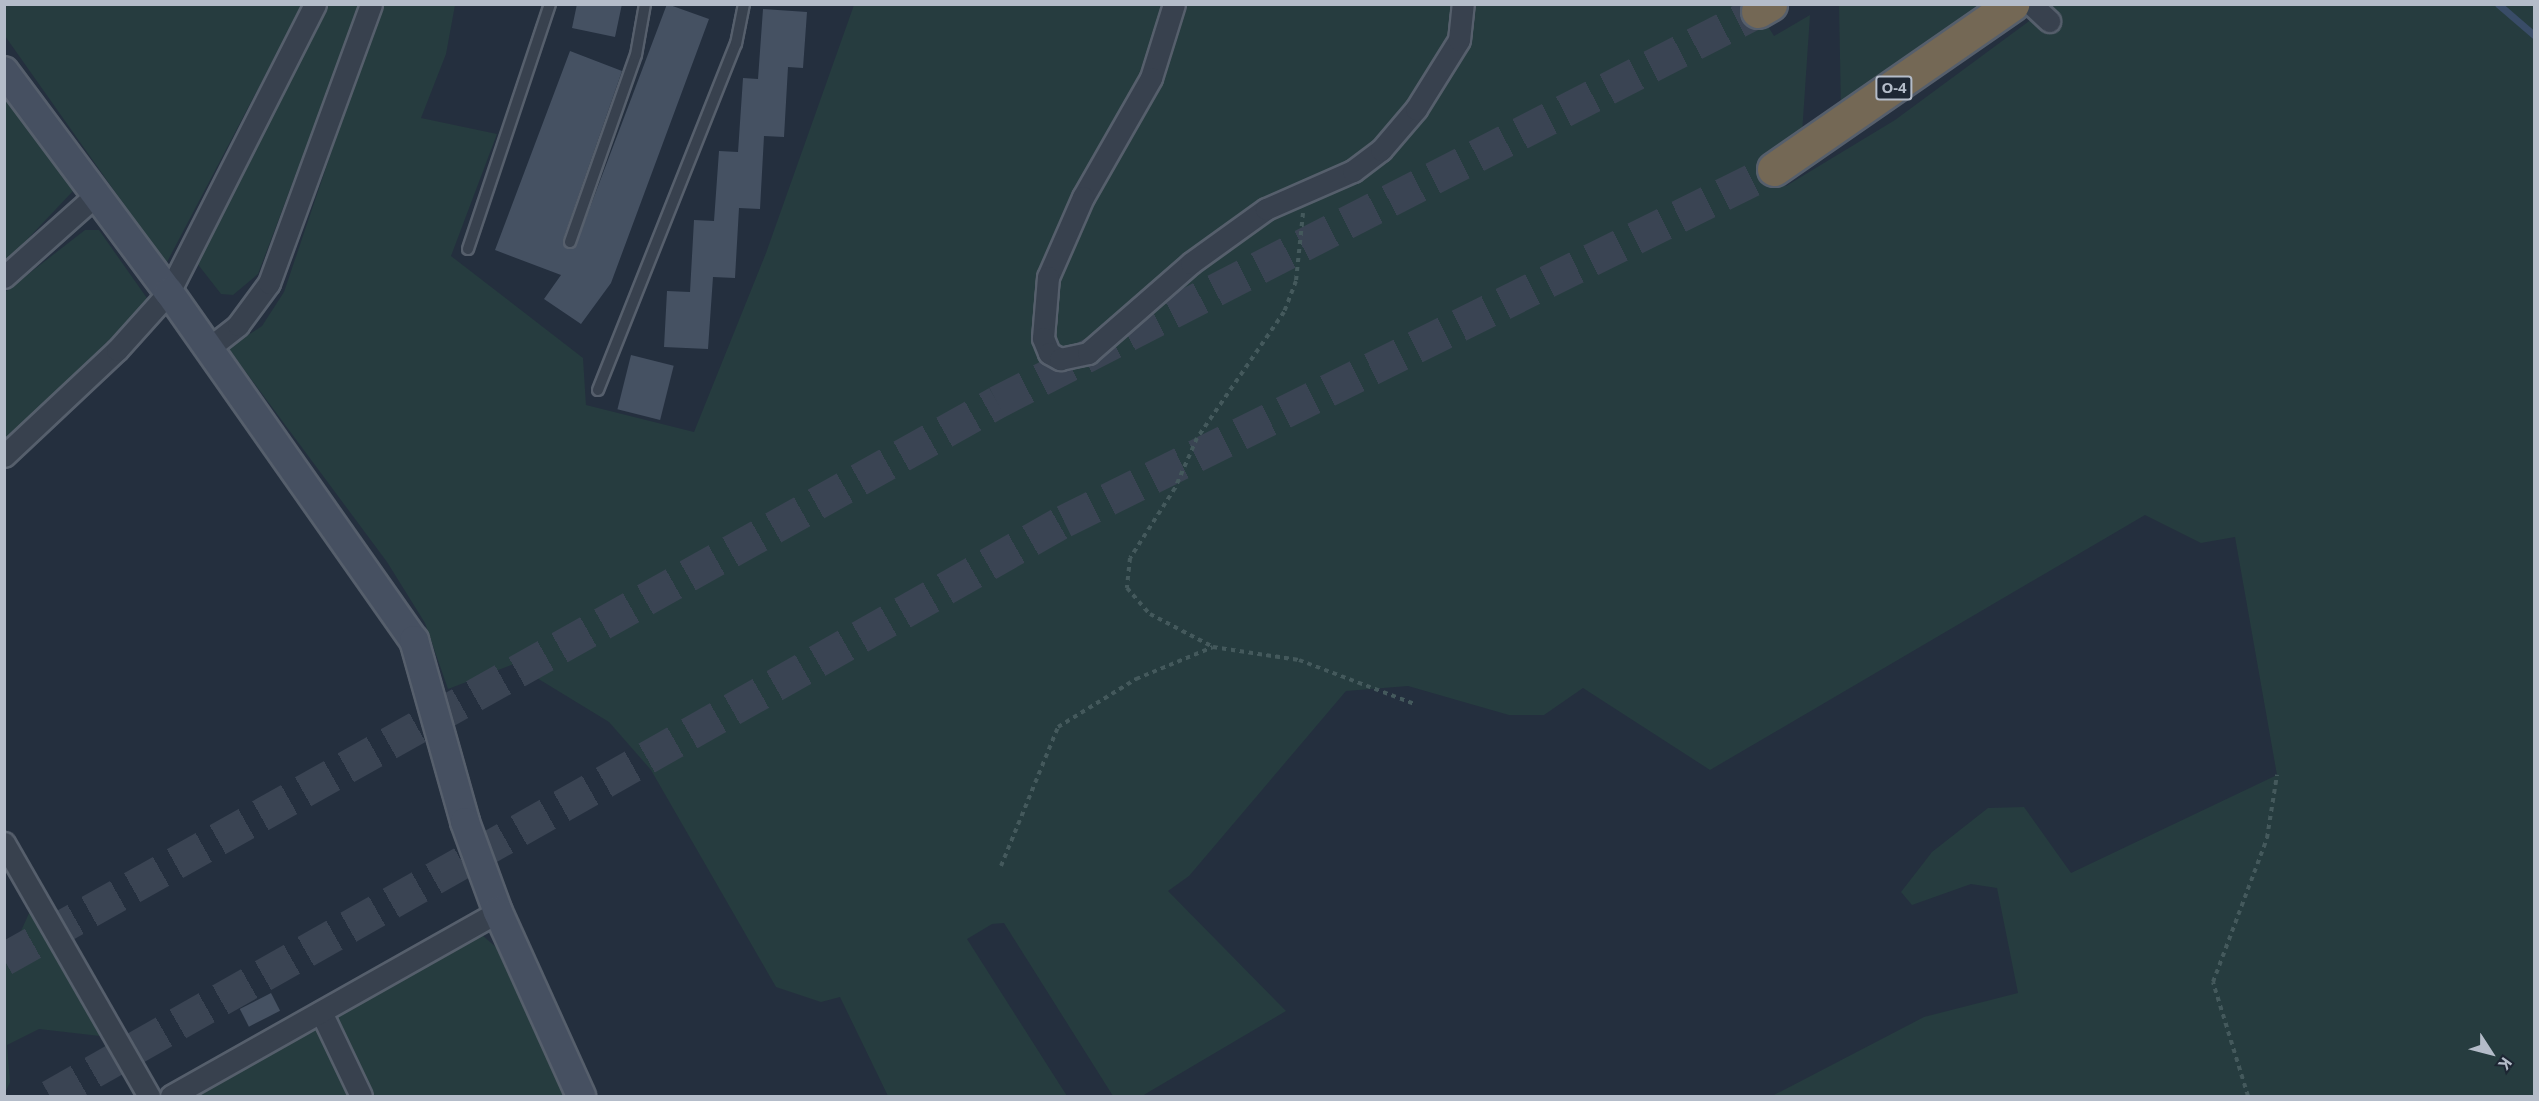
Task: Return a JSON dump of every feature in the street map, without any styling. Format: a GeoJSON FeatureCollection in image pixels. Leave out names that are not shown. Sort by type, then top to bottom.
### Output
{"type":"FeatureCollection","features":[{"type":"Feature","properties":{"kind":"highway","name":"O-4"},"geometry":{"type":"LineString","coordinates":[[1774,169],[2012,4]]}},
{"type":"Feature","properties":{"kind":"street"},"geometry":{"type":"LineString","coordinates":[[4,456],[117,350],[169,292],[315,4]]}},
{"type":"Feature","properties":{"kind":"street"},"geometry":{"type":"LineString","coordinates":[[209,348],[238,325],[269,283],[371,4]]}},
{"type":"Feature","properties":{"kind":"street"},"geometry":{"type":"LineString","coordinates":[[1174,4],[1151,78],[1083,198],[1048,277],[1042,321],[1049,352],[1075,360],[1088,353],[1191,263],[1301,191],[1353,171],[1399,132],[1459,40],[1463,4]]}},
{"type":"Feature","properties":{"kind":"street"},"geometry":{"type":"LineString","coordinates":[[2031,4],[2049,21]]}},
{"type":"Feature","properties":{"kind":"street"},"geometry":{"type":"LineString","coordinates":[[4,71],[169,292],[414,640],[465,822],[498,912],[581,1096]]}},
{"type":"Feature","properties":{"kind":"street"},"geometry":{"type":"LineString","coordinates":[[4,277],[96,195]]}},
{"type":"Feature","properties":{"kind":"street"},"geometry":{"type":"LineString","coordinates":[[4,843],[149,1096]]}},
{"type":"Feature","properties":{"kind":"street"},"geometry":{"type":"LineString","coordinates":[[171,1096],[498,912]]}},
{"type":"Feature","properties":{"kind":"street"},"geometry":{"type":"LineString","coordinates":[[321,1012],[361,1096]]}},
{"type":"Feature","properties":{"kind":"lane"},"geometry":{"type":"LineString","coordinates":[[468,249],[550,4]]}},
{"type":"Feature","properties":{"kind":"lane"},"geometry":{"type":"LineString","coordinates":[[570,242],[636,55],[645,4]]}},
{"type":"Feature","properties":{"kind":"lane"},"geometry":{"type":"LineString","coordinates":[[598,390],[736,44],[744,4]]}},
{"type":"Feature","properties":{"kind":"path"},"geometry":{"type":"LineString","coordinates":[[1301,191],[1305,225],[1284,312],[1216,405],[1125,575],[1135,602],[1213,647],[1299,660],[1415,704]]}},
{"type":"Feature","properties":{"kind":"path"},"geometry":{"type":"LineString","coordinates":[[1001,866],[1058,727],[1136,679],[1213,647]]}},
{"type":"Feature","properties":{"kind":"path"},"geometry":{"type":"LineString","coordinates":[[2248,1096],[2213,982],[2267,838],[2277,775]]}},
{"type":"Feature","properties":{"kind":"green space"},"geometry":{"type":"Polygon","coordinates":[[[5,4],[302,5],[166,264],[5,36],[5,4]]]}},
{"type":"Feature","properties":{"kind":"green space"},"geometry":{"type":"Polygon","coordinates":[[[1754,4],[1774,36],[1810,15],[1802,134],[1774,169],[1786,186],[1895,120],[2051,5],[2534,5],[2534,1096],[1772,1096],[1924,1017],[2018,993],[1997,888],[1971,884],[1912,905],[1901,892],[1932,852],[1988,808],[2024,807],[2071,873],[2277,775],[2235,537],[2201,543],[2145,515],[1710,770],[1583,688],[1544,715],[1509,715],[1408,686],[1346,691],[1189,876],[1168,891],[1286,1011],[1142,1096],[1113,1096],[1004,923],[992,924],[967,939],[1067,1096],[888,1096],[840,997],[821,1002],[776,987],[651,770],[609,722],[514,664],[448,689],[425,623],[387,562],[228,348],[262,326],[284,292],[381,5],[455,5],[446,54],[421,118],[497,134],[451,256],[583,358],[586,405],[694,432],[766,253],[854,5],[1754,4]]]}},
{"type":"Feature","properties":{"kind":"green space"},"geometry":{"type":"Polygon","coordinates":[[[326,5],[360,5],[258,274],[233,295],[221,294],[196,262],[326,5]]]}},
{"type":"Feature","properties":{"kind":"green space"},"geometry":{"type":"Polygon","coordinates":[[[1839,5],[1983,5],[1841,110],[1839,5]]]}},
{"type":"Feature","properties":{"kind":"green space"},"geometry":{"type":"Polygon","coordinates":[[[5,99],[73,191],[5,263],[5,99]]]}},
{"type":"Feature","properties":{"kind":"green space"},"geometry":{"type":"Polygon","coordinates":[[[85,230],[99,230],[149,301],[5,442],[5,292],[85,230]]]}},
{"type":"Feature","properties":{"kind":"green space"},"geometry":{"type":"Polygon","coordinates":[[[31,909],[100,1036],[39,1029],[7,1045],[10,1082],[5,1093],[5,966],[31,909]]]}},
{"type":"Feature","properties":{"kind":"green space"},"geometry":{"type":"Polygon","coordinates":[[[482,935],[497,948],[566,1096],[190,1096],[482,935]]]}},
{"type":"Feature","properties":{"kind":"building"},"geometry":{"type":"Polygon","coordinates":[[[577,4],[622,4],[615,37],[572,28],[577,4]]]}},
{"type":"Feature","properties":{"kind":"building"},"geometry":{"type":"Polygon","coordinates":[[[667,4],[709,19],[611,283],[581,324],[544,299],[561,275],[495,250],[570,51],[622,71],[563,240],[567,249],[575,247],[667,4]]]}},
{"type":"Feature","properties":{"kind":"building"},"geometry":{"type":"Polygon","coordinates":[[[763,9],[807,12],[803,68],[788,67],[784,137],[764,136],[760,209],[739,208],[735,278],[713,277],[708,349],[664,347],[667,291],[690,292],[694,220],[714,221],[719,151],[738,152],[743,78],[758,79],[763,9]]]}},
{"type":"Feature","properties":{"kind":"building"},"geometry":{"type":"Polygon","coordinates":[[[631,355],[674,366],[660,420],[617,409],[631,355]]]}},
{"type":"Feature","properties":{"kind":"building"},"geometry":{"type":"Polygon","coordinates":[[[271,993],[280,1011],[249,1027],[240,1009],[271,993]]]}},
{"type":"Feature","properties":{"kind":"waterway"},"geometry":{"type":"LineString","coordinates":[[2498,4],[2534,35]]}},
{"type":"Feature","properties":{"kind":"tunnel"},"geometry":{"type":"LineString","coordinates":[[4,959],[997,402],[1758,11]]}},
{"type":"Feature","properties":{"kind":"tunnel"},"geometry":{"type":"LineString","coordinates":[[50,1096],[1064,521],[1774,169]]}}]}
